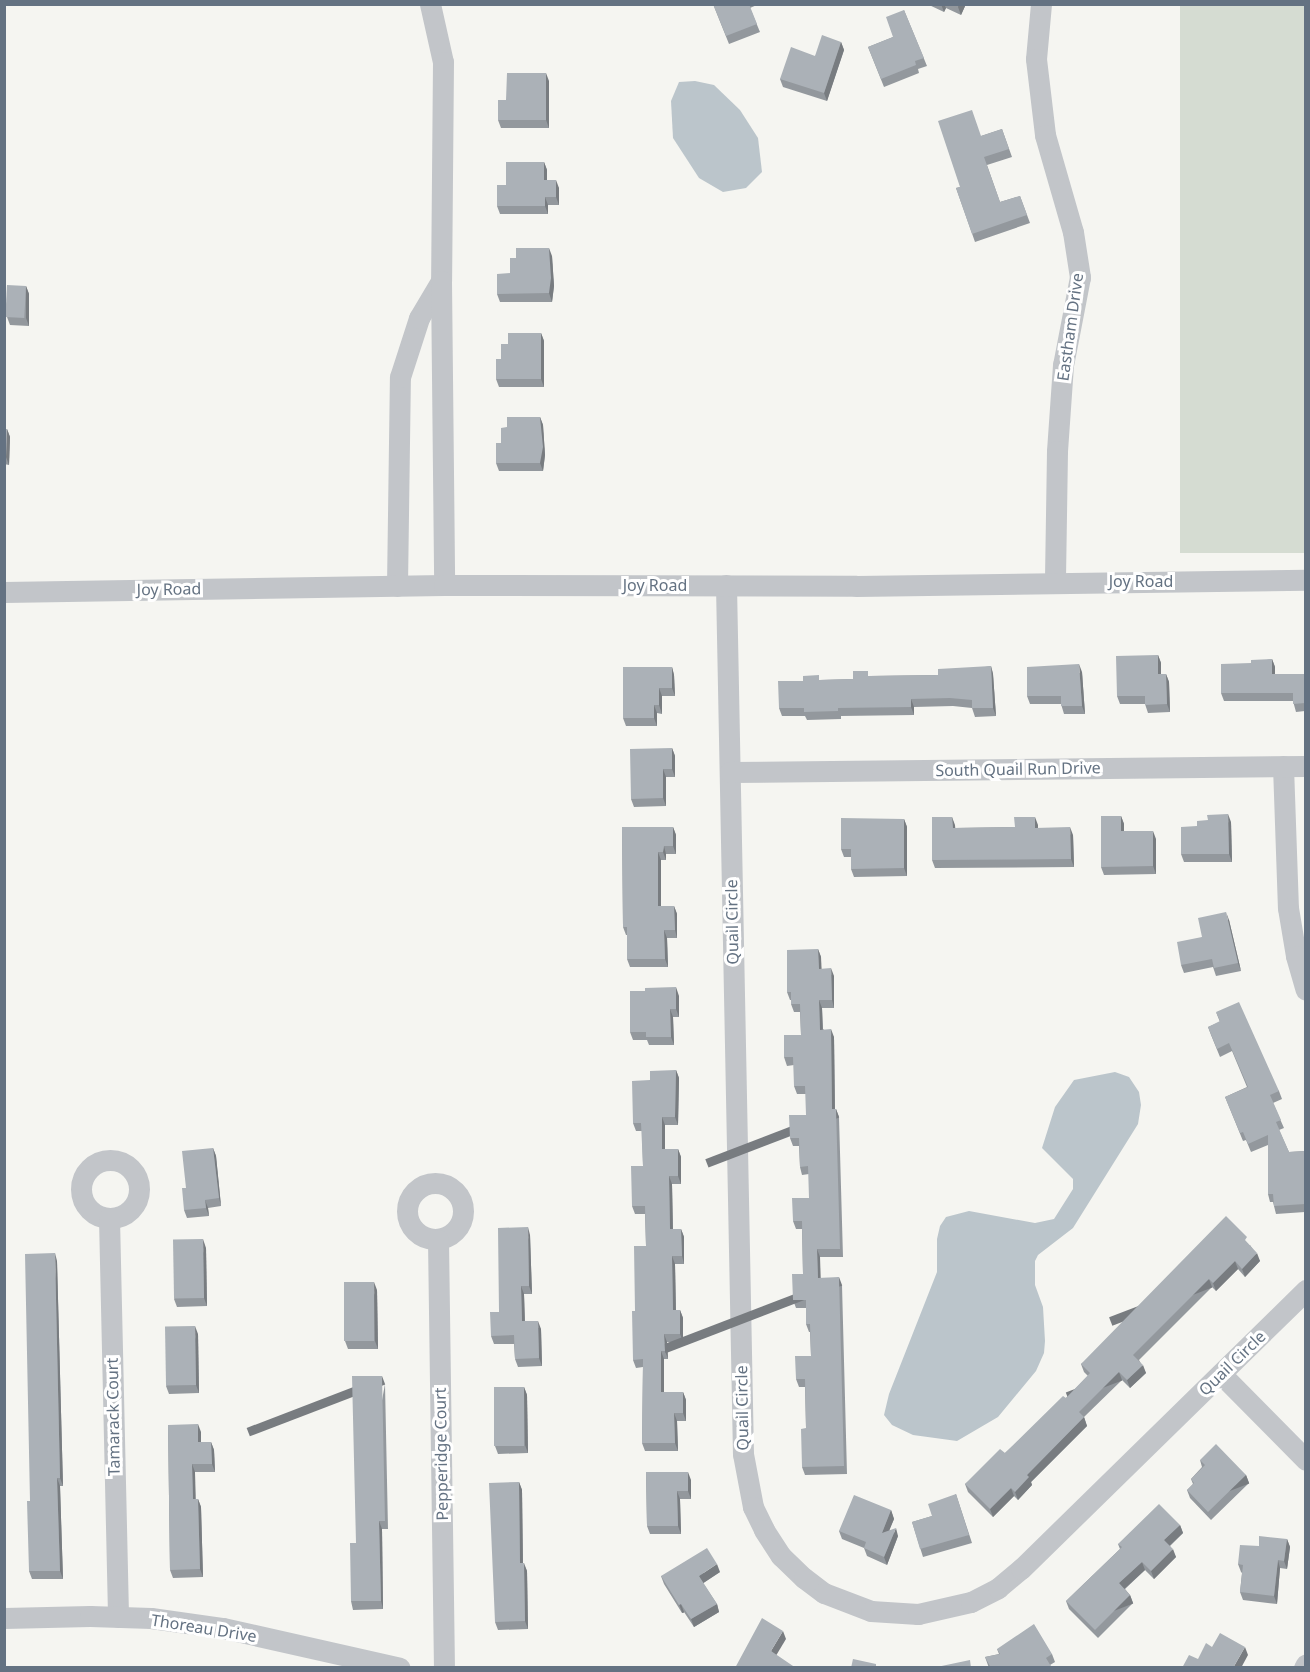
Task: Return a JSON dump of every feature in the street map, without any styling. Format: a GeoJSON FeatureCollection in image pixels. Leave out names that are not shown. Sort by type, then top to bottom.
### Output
{"type":"FeatureCollection","features":[{"type":"Feature","properties":{"kind":"street"},"geometry":{"type":"LineString","coordinates":[[430,4],[443,62],[441,281],[444,585]]}},
{"type":"Feature","properties":{"kind":"street","name":"Eastham Drive"},"geometry":{"type":"LineString","coordinates":[[1041,4],[1036,59],[1045,135],[1073,232],[1080,276],[1063,365],[1057,451],[1054,581]]}},
{"type":"Feature","properties":{"kind":"street"},"geometry":{"type":"LineString","coordinates":[[397,586],[400,377],[419,318],[441,281]]}},
{"type":"Feature","properties":{"kind":"street","name":"Joy Road"},"geometry":{"type":"LineString","coordinates":[[4,592],[444,585],[856,586],[1054,581],[1305,580]]}},
{"type":"Feature","properties":{"kind":"street","name":"Quail Circle"},"geometry":{"type":"LineString","coordinates":[[726,585],[743,1454],[753,1507],[764,1530],[781,1556],[804,1578],[825,1593],[871,1611],[918,1614],[971,1602],[998,1587],[1021,1569],[1305,1290]]}},
{"type":"Feature","properties":{"kind":"street"},"geometry":{"type":"LineString","coordinates":[[1283,766],[1288,908],[1296,956],[1305,990]]}},
{"type":"Feature","properties":{"kind":"street","name":"South Quail Run Drive"},"geometry":{"type":"LineString","coordinates":[[729,772],[1305,766]]}},
{"type":"Feature","properties":{"kind":"street","name":"Tamarack Court"},"geometry":{"type":"LineString","coordinates":[[109,1218],[118,1617]]}},
{"type":"Feature","properties":{"kind":"street","name":"Pepperidge Court"},"geometry":{"type":"LineString","coordinates":[[438,1240],[444,1668]]}},
{"type":"Feature","properties":{"kind":"street"},"geometry":{"type":"LineString","coordinates":[[1221,1374],[1305,1460]]}},
{"type":"Feature","properties":{"kind":"street","name":"Thoreau Drive"},"geometry":{"type":"LineString","coordinates":[[4,1618],[151,1618],[223,1628],[400,1668]]}},
{"type":"Feature","properties":{"kind":"shaded area"},"geometry":{"type":"Polygon","coordinates":[[[1180,5],[1305,5],[1305,553],[1180,553],[1180,5]]]}},
{"type":"Feature","properties":{"kind":"shaded area"},"geometry":{"type":"Polygon","coordinates":[[[695,81],[714,85],[740,110],[758,138],[762,172],[746,188],[723,192],[699,178],[673,138],[671,101],[679,82],[695,81]]]}},
{"type":"Feature","properties":{"kind":"shaded area"},"geometry":{"type":"Polygon","coordinates":[[[1115,1072],[1129,1077],[1139,1092],[1141,1105],[1138,1124],[1073,1228],[1038,1255],[1035,1261],[1035,1285],[1043,1307],[1045,1341],[1044,1353],[1036,1371],[998,1417],[957,1441],[913,1435],[892,1425],[884,1415],[889,1394],[937,1272],[937,1239],[940,1226],[946,1217],[969,1211],[1035,1223],[1054,1219],[1073,1189],[1073,1179],[1042,1148],[1055,1107],[1074,1080],[1115,1072]]]}},
{"type":"Feature","properties":{"kind":"building"},"geometry":{"type":"Polygon","coordinates":[[[713,4],[749,4],[757,24],[726,36],[713,4]]]}},
{"type":"Feature","properties":{"kind":"building"},"geometry":{"type":"Polygon","coordinates":[[[904,10],[924,58],[915,61],[916,65],[881,79],[868,47],[893,37],[886,17],[904,10]]]}},
{"type":"Feature","properties":{"kind":"building"},"geometry":{"type":"Polygon","coordinates":[[[822,35],[841,42],[824,93],[780,79],[791,47],[815,56],[822,35]]]}},
{"type":"Feature","properties":{"kind":"building"},"geometry":{"type":"Polygon","coordinates":[[[507,73],[546,73],[546,120],[498,120],[498,100],[506,100],[507,73]]]}},
{"type":"Feature","properties":{"kind":"building"},"geometry":{"type":"Polygon","coordinates":[[[972,110],[981,136],[1002,129],[1009,149],[984,157],[1000,202],[1020,196],[1027,215],[972,234],[956,188],[960,187],[938,121],[972,110]]]}},
{"type":"Feature","properties":{"kind":"building"},"geometry":{"type":"Polygon","coordinates":[[[506,162],[544,162],[544,180],[556,180],[556,197],[545,197],[545,206],[497,206],[497,185],[506,185],[506,162]]]}},
{"type":"Feature","properties":{"kind":"building"},"geometry":{"type":"Polygon","coordinates":[[[516,248],[549,248],[551,278],[549,293],[497,294],[497,274],[510,273],[510,258],[516,258],[516,248]]]}},
{"type":"Feature","properties":{"kind":"building"},"geometry":{"type":"Polygon","coordinates":[[[7,285],[26,286],[24,318],[5,317],[7,285]]]}},
{"type":"Feature","properties":{"kind":"building"},"geometry":{"type":"Polygon","coordinates":[[[508,333],[541,333],[541,379],[496,379],[496,359],[501,359],[501,344],[508,344],[508,333]]]}},
{"type":"Feature","properties":{"kind":"building"},"geometry":{"type":"Polygon","coordinates":[[[507,417],[540,417],[543,447],[540,463],[496,463],[496,443],[501,443],[501,428],[507,427],[507,417]]]}},
{"type":"Feature","properties":{"kind":"building"},"geometry":{"type":"Polygon","coordinates":[[[4,429],[7,429],[6,457],[4,456],[4,429]]]}},
{"type":"Feature","properties":{"kind":"building"},"geometry":{"type":"Polygon","coordinates":[[[1158,655],[1158,674],[1166,674],[1167,704],[1145,705],[1145,696],[1117,696],[1116,656],[1158,655]]]}},
{"type":"Feature","properties":{"kind":"building"},"geometry":{"type":"Polygon","coordinates":[[[1272,659],[1272,674],[1305,674],[1305,703],[1293,704],[1293,693],[1221,693],[1221,664],[1251,663],[1251,660],[1272,659]]]}},
{"type":"Feature","properties":{"kind":"building"},"geometry":{"type":"Polygon","coordinates":[[[1079,664],[1082,706],[1061,706],[1061,696],[1027,696],[1027,667],[1079,664]]]}},
{"type":"Feature","properties":{"kind":"building"},"geometry":{"type":"Polygon","coordinates":[[[991,666],[993,708],[972,708],[972,700],[950,698],[911,699],[911,707],[838,708],[838,711],[804,712],[804,708],[779,708],[778,681],[803,681],[803,676],[819,675],[819,680],[853,679],[853,671],[868,671],[868,676],[938,675],[938,669],[991,666]]]}},
{"type":"Feature","properties":{"kind":"building"},"geometry":{"type":"Polygon","coordinates":[[[623,667],[672,667],[672,688],[659,688],[659,705],[654,705],[654,718],[623,718],[623,667]]]}},
{"type":"Feature","properties":{"kind":"building"},"geometry":{"type":"Polygon","coordinates":[[[672,748],[672,769],[663,769],[663,798],[631,799],[630,749],[672,748]]]}},
{"type":"Feature","properties":{"kind":"building"},"geometry":{"type":"Polygon","coordinates":[[[1228,814],[1229,854],[1181,854],[1181,827],[1197,826],[1197,821],[1208,820],[1207,815],[1228,814]]]}},
{"type":"Feature","properties":{"kind":"building"},"geometry":{"type":"Polygon","coordinates":[[[1101,816],[1121,816],[1121,831],[1153,831],[1153,866],[1101,867],[1101,816]]]}},
{"type":"Feature","properties":{"kind":"building"},"geometry":{"type":"Polygon","coordinates":[[[932,817],[952,817],[953,828],[1015,827],[1014,817],[1035,817],[1035,828],[1070,827],[1071,859],[932,860],[932,817]]]}},
{"type":"Feature","properties":{"kind":"building"},"geometry":{"type":"Polygon","coordinates":[[[841,818],[904,819],[904,868],[851,869],[851,849],[841,849],[841,818]]]}},
{"type":"Feature","properties":{"kind":"building"},"geometry":{"type":"Polygon","coordinates":[[[622,827],[673,827],[673,846],[664,846],[663,852],[658,852],[658,906],[674,906],[675,930],[664,930],[665,959],[627,959],[627,927],[623,927],[622,827]]]}},
{"type":"Feature","properties":{"kind":"building"},"geometry":{"type":"Polygon","coordinates":[[[1226,912],[1238,963],[1214,968],[1212,959],[1181,965],[1177,942],[1202,937],[1198,918],[1226,912]]]}},
{"type":"Feature","properties":{"kind":"building"},"geometry":{"type":"Polygon","coordinates":[[[818,949],[819,969],[831,968],[832,1000],[819,1000],[820,1030],[831,1029],[832,1109],[836,1109],[840,1249],[817,1249],[818,1278],[839,1277],[844,1466],[802,1467],[801,1429],[806,1428],[805,1379],[796,1379],[795,1356],[811,1356],[810,1324],[806,1324],[806,1300],[793,1300],[792,1274],[803,1274],[802,1221],[793,1221],[792,1198],[809,1198],[808,1166],[800,1167],[799,1138],[790,1138],[789,1115],[806,1115],[805,1086],[794,1086],[793,1057],[784,1057],[784,1035],[801,1035],[800,1004],[791,1004],[791,992],[787,992],[787,950],[818,949]]]}},
{"type":"Feature","properties":{"kind":"building"},"geometry":{"type":"Polygon","coordinates":[[[676,987],[676,1009],[670,1009],[671,1037],[646,1037],[646,1032],[630,1032],[630,991],[676,987]]]}},
{"type":"Feature","properties":{"kind":"building"},"geometry":{"type":"Polygon","coordinates":[[[1239,1002],[1279,1091],[1270,1095],[1281,1120],[1276,1122],[1289,1152],[1305,1151],[1305,1204],[1274,1206],[1273,1194],[1268,1194],[1268,1135],[1248,1144],[1243,1132],[1240,1133],[1225,1097],[1248,1087],[1229,1043],[1217,1049],[1208,1027],[1220,1021],[1216,1012],[1239,1002]]]}},
{"type":"Feature","properties":{"kind":"building"},"geometry":{"type":"Polygon","coordinates":[[[676,1070],[675,1117],[662,1117],[662,1149],[678,1149],[678,1176],[669,1176],[670,1229],[681,1229],[682,1256],[672,1256],[673,1310],[680,1310],[680,1334],[664,1334],[665,1351],[661,1351],[661,1392],[683,1392],[683,1413],[674,1413],[675,1443],[642,1443],[643,1359],[633,1360],[632,1311],[635,1311],[634,1246],[646,1246],[645,1206],[632,1206],[631,1166],[643,1166],[641,1123],[633,1123],[632,1081],[650,1080],[650,1071],[676,1070]]]}},
{"type":"Feature","properties":{"kind":"building"},"geometry":{"type":"Polygon","coordinates":[[[213,1148],[219,1198],[205,1200],[206,1208],[184,1210],[182,1188],[186,1188],[182,1151],[213,1148]]]}},
{"type":"Feature","properties":{"kind":"building"},"geometry":{"type":"Polygon","coordinates":[[[1226,1216],[1247,1237],[1245,1240],[1257,1253],[1242,1269],[1235,1261],[1213,1283],[1209,1279],[1133,1355],[1143,1365],[1127,1380],[1119,1372],[1079,1412],[1084,1417],[1027,1475],[1029,1477],[1015,1492],[1011,1488],[990,1509],[965,1484],[1000,1449],[1005,1453],[1063,1396],[1066,1398],[1090,1373],[1081,1364],[1226,1216]]]}},
{"type":"Feature","properties":{"kind":"building"},"geometry":{"type":"Polygon","coordinates":[[[528,1227],[529,1286],[521,1286],[522,1321],[538,1321],[539,1358],[515,1359],[514,1335],[491,1336],[490,1312],[499,1312],[498,1228],[528,1227]]]}},
{"type":"Feature","properties":{"kind":"building"},"geometry":{"type":"Polygon","coordinates":[[[203,1239],[204,1298],[174,1299],[173,1240],[203,1239]]]}},
{"type":"Feature","properties":{"kind":"building"},"geometry":{"type":"Polygon","coordinates":[[[55,1253],[60,1571],[29,1571],[27,1501],[30,1501],[25,1254],[55,1253]]]}},
{"type":"Feature","properties":{"kind":"building"},"geometry":{"type":"Polygon","coordinates":[[[344,1282],[374,1282],[374,1341],[344,1341],[344,1282]]]}},
{"type":"Feature","properties":{"kind":"building"},"geometry":{"type":"Polygon","coordinates":[[[195,1326],[196,1385],[166,1386],[165,1327],[195,1326]]]}},
{"type":"Feature","properties":{"kind":"building"},"geometry":{"type":"Polygon","coordinates":[[[352,1376],[382,1376],[385,1521],[379,1521],[381,1601],[351,1601],[350,1543],[356,1543],[352,1376]]]}},
{"type":"Feature","properties":{"kind":"building"},"geometry":{"type":"Polygon","coordinates":[[[494,1387],[524,1387],[524,1446],[494,1446],[494,1387]]]}},
{"type":"Feature","properties":{"kind":"building"},"geometry":{"type":"Polygon","coordinates":[[[198,1424],[198,1442],[211,1442],[212,1464],[192,1464],[193,1499],[198,1499],[200,1569],[170,1570],[168,1425],[198,1424]]]}},
{"type":"Feature","properties":{"kind":"building"},"geometry":{"type":"Polygon","coordinates":[[[1216,1444],[1246,1475],[1208,1512],[1187,1490],[1194,1483],[1191,1479],[1205,1465],[1200,1460],[1216,1444]]]}},
{"type":"Feature","properties":{"kind":"building"},"geometry":{"type":"Polygon","coordinates":[[[646,1472],[688,1472],[688,1491],[677,1491],[678,1526],[647,1526],[646,1472]]]}},
{"type":"Feature","properties":{"kind":"building"},"geometry":{"type":"Polygon","coordinates":[[[519,1482],[520,1563],[524,1563],[525,1621],[495,1622],[489,1483],[519,1482]]]}},
{"type":"Feature","properties":{"kind":"building"},"geometry":{"type":"Polygon","coordinates":[[[956,1494],[969,1535],[920,1549],[912,1522],[932,1516],[928,1504],[956,1494]]]}},
{"type":"Feature","properties":{"kind":"building"},"geometry":{"type":"Polygon","coordinates":[[[854,1495],[891,1510],[882,1533],[896,1528],[884,1557],[864,1548],[866,1542],[839,1531],[854,1495]]]}},
{"type":"Feature","properties":{"kind":"building"},"geometry":{"type":"Polygon","coordinates":[[[1159,1504],[1180,1525],[1164,1540],[1173,1549],[1151,1571],[1142,1562],[1119,1583],[1130,1595],[1095,1630],[1066,1601],[1122,1547],[1118,1544],[1159,1504]]]}},
{"type":"Feature","properties":{"kind":"building"},"geometry":{"type":"Polygon","coordinates":[[[1259,1536],[1287,1539],[1284,1561],[1278,1560],[1274,1596],[1240,1592],[1243,1565],[1238,1564],[1240,1545],[1259,1546],[1259,1536]]]}},
{"type":"Feature","properties":{"kind":"building"},"geometry":{"type":"Polygon","coordinates":[[[707,1548],[717,1564],[699,1576],[717,1604],[691,1619],[681,1604],[679,1605],[661,1576],[707,1548]]]}},
{"type":"Feature","properties":{"kind":"building"},"geometry":{"type":"Polygon","coordinates":[[[762,1618],[783,1631],[771,1651],[796,1668],[735,1668],[762,1618]]]}},
{"type":"Feature","properties":{"kind":"building"},"geometry":{"type":"Polygon","coordinates":[[[1034,1624],[1052,1654],[1046,1658],[1052,1668],[991,1668],[985,1657],[1000,1654],[997,1649],[1034,1624]]]}},
{"type":"Feature","properties":{"kind":"building"},"geometry":{"type":"Polygon","coordinates":[[[1220,1633],[1245,1647],[1233,1668],[1182,1668],[1189,1655],[1198,1659],[1206,1643],[1212,1647],[1220,1633]]]}},
{"type":"Feature","properties":{"kind":"building"},"geometry":{"type":"Polygon","coordinates":[[[853,1659],[876,1664],[876,1668],[851,1668],[853,1659]]]}},
{"type":"Feature","properties":{"kind":"building"},"geometry":{"type":"Polygon","coordinates":[[[970,1660],[971,1668],[932,1668],[970,1660]]]}}]}
